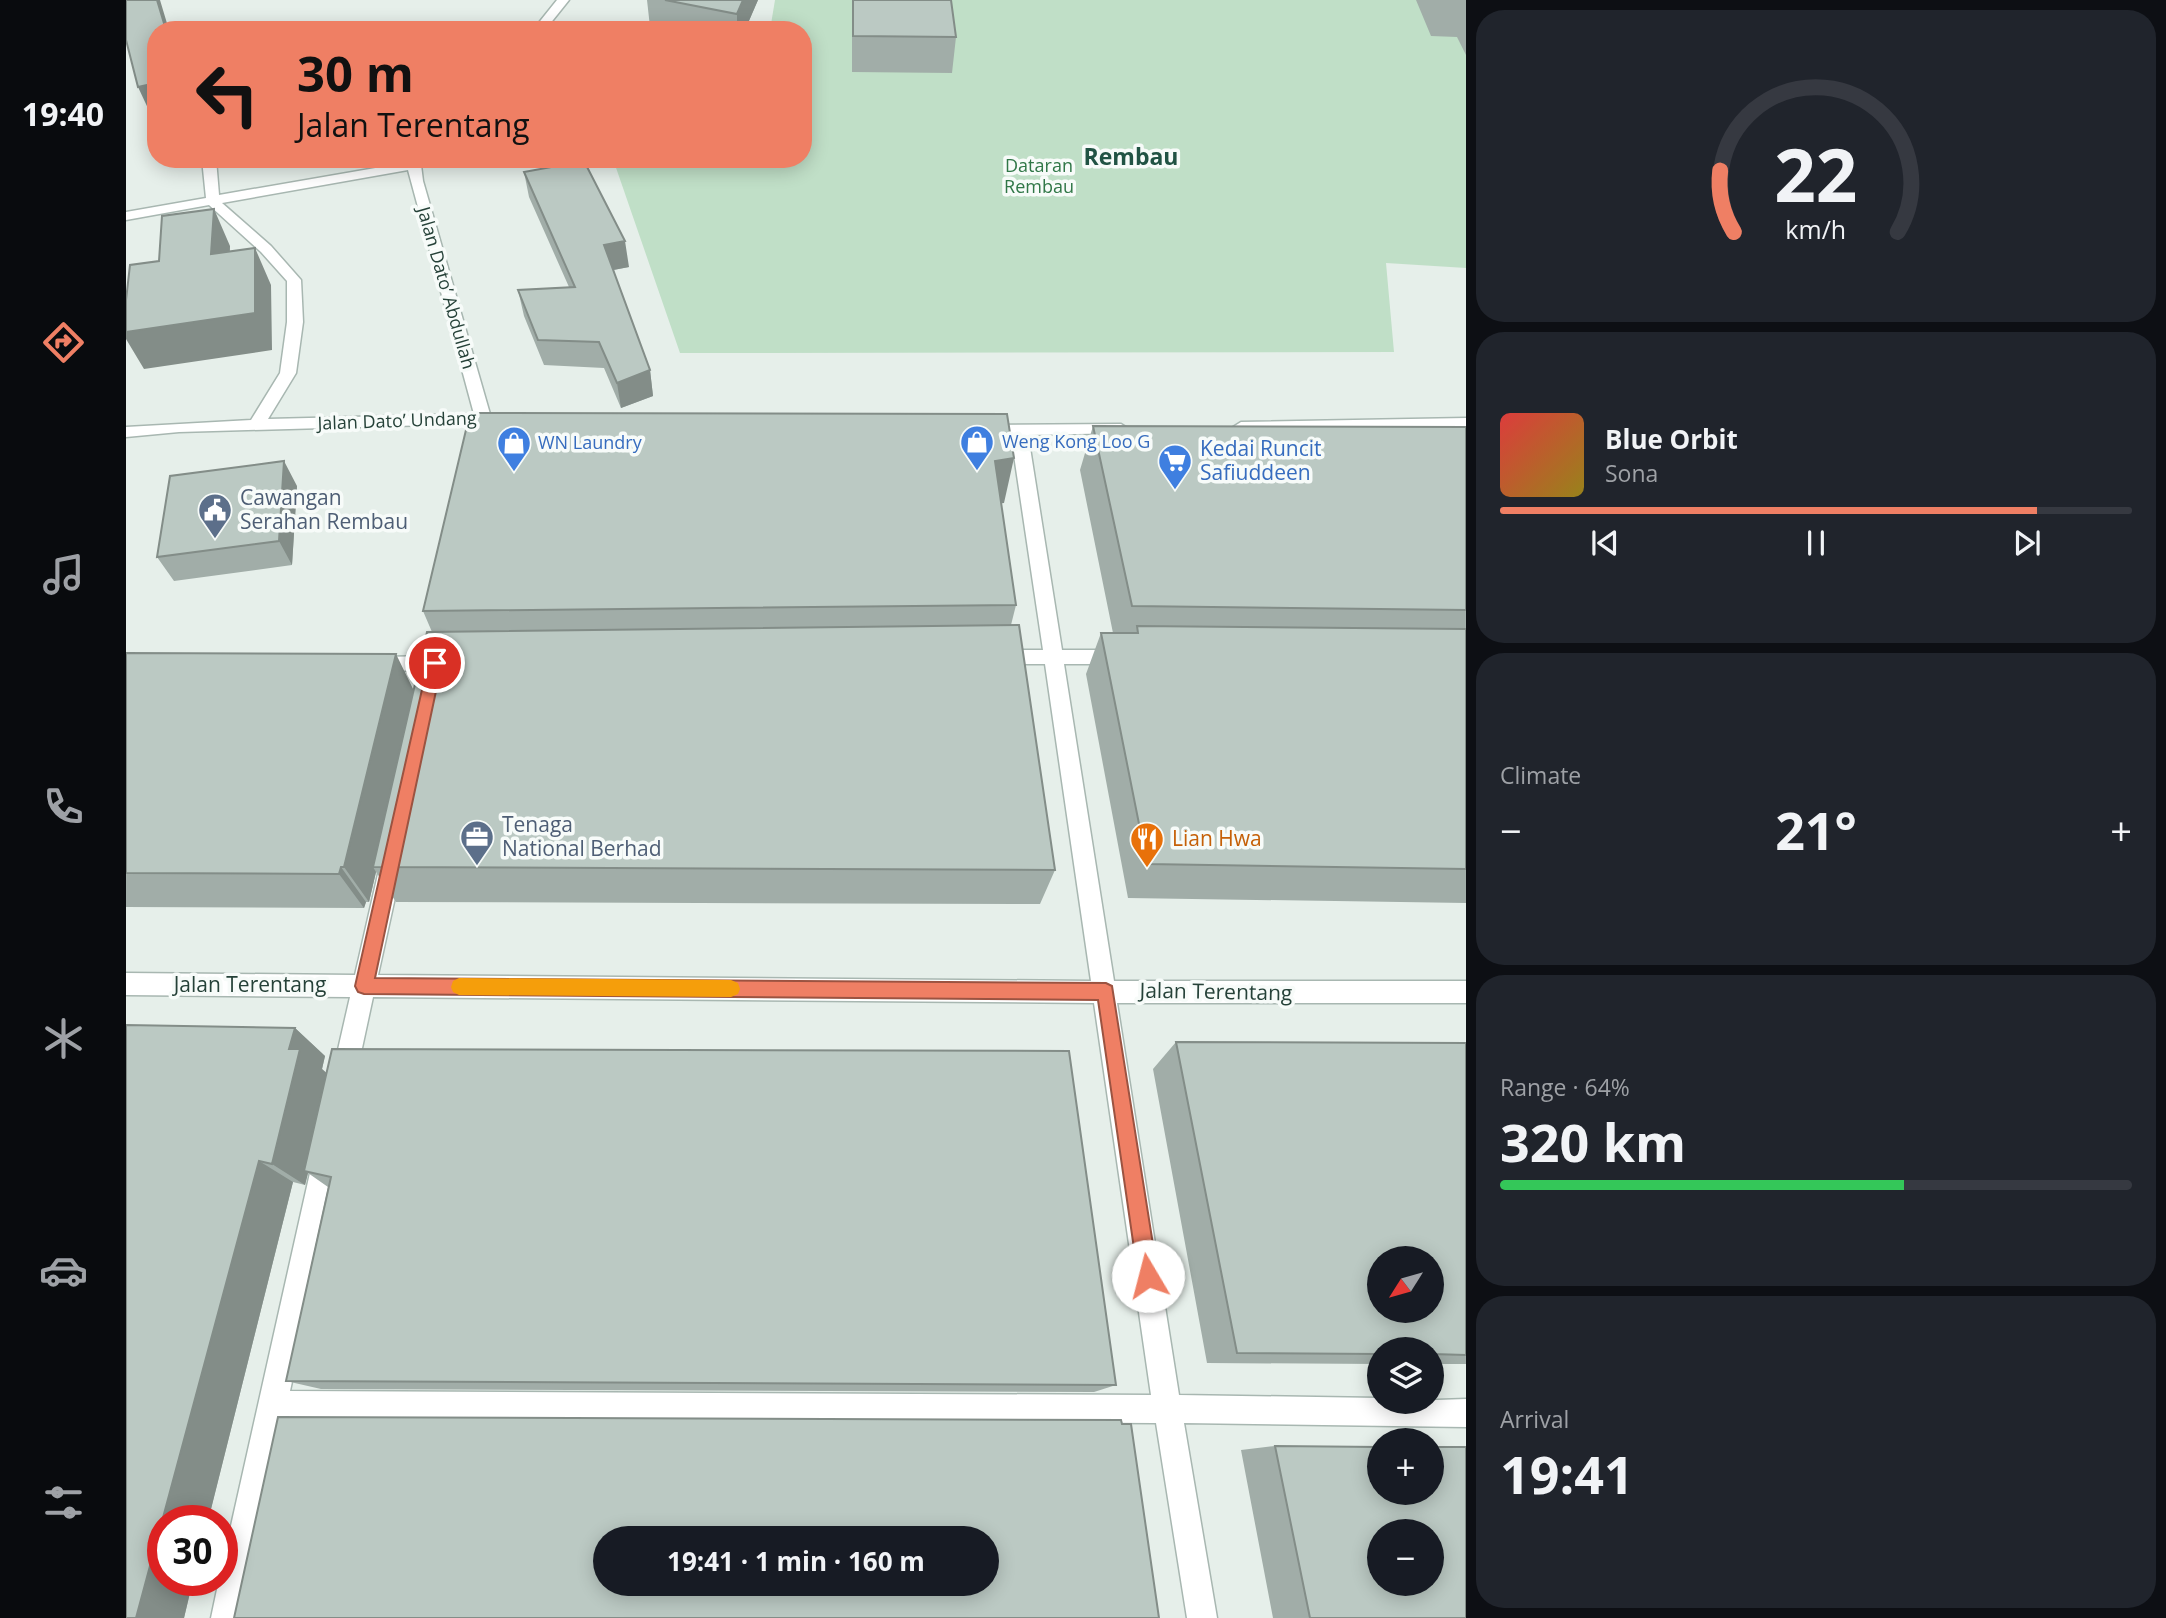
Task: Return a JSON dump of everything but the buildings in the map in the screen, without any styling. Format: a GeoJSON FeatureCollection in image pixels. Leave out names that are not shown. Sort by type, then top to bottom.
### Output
{"type":"FeatureCollection","features":[{"type":"Feature","properties":{"kind":"street"},"geometry":{"type":"LineString","coordinates":[[546,21],[563,0]]}},
{"type":"Feature","properties":{"kind":"street"},"geometry":{"type":"LineString","coordinates":[[210,168],[213,202],[266,249],[294,280],[295,322],[288,373],[256,425]]}},
{"type":"Feature","properties":{"kind":"street"},"geometry":{"type":"LineString","coordinates":[[126,216],[386,168]]}},
{"type":"Feature","properties":{"kind":"street","name":"Jalan Dato’ Abdullah"},"geometry":{"type":"LineString","coordinates":[[418,168],[483,418]]}},
{"type":"Feature","properties":{"kind":"street","name":"Jalan Dato’ Undang"},"geometry":{"type":"LineString","coordinates":[[126,432],[179,427],[510,419]]}},
{"type":"Feature","properties":{"kind":"street"},"geometry":{"type":"LineString","coordinates":[[1228,427],[1466,423]]}},
{"type":"Feature","properties":{"kind":"street"},"geometry":{"type":"LineString","coordinates":[[964,430],[1144,429]]}},
{"type":"Feature","properties":{"kind":"street"},"geometry":{"type":"LineString","coordinates":[[1018,431],[1202,1618]]}},
{"type":"Feature","properties":{"kind":"street"},"geometry":{"type":"LineString","coordinates":[[971,657],[1136,657]]}},
{"type":"Feature","properties":{"kind":"street"},"geometry":{"type":"LineString","coordinates":[[429,690],[435,663]]}},
{"type":"Feature","properties":{"kind":"street"},"geometry":{"type":"LineString","coordinates":[[355,664],[463,663]]}},
{"type":"Feature","properties":{"kind":"street"},"geometry":{"type":"LineString","coordinates":[[340,1094],[397,838]]}},
{"type":"Feature","properties":{"kind":"street","name":"Jalan Terentang"},"geometry":{"type":"LineString","coordinates":[[126,984],[1466,992]]}},
{"type":"Feature","properties":{"kind":"street"},"geometry":{"type":"LineString","coordinates":[[226,1618],[331,1135]]}},
{"type":"Feature","properties":{"kind":"street"},"geometry":{"type":"LineString","coordinates":[[272,1405],[1466,1413]]}},
{"type":"Feature","properties":{"kind":"green space","name":"Dataran Rembau"},"geometry":{"type":"Polygon","coordinates":[[[775,0],[1466,0],[1466,268],[1386,263],[1394,352],[680,353],[616,168],[812,168],[812,21],[772,21],[775,0]]]}},
{"type":"Feature","properties":{"kind":"slow traffic"},"geometry":{"type":"LineString","coordinates":[[459,987],[731,989]]}},
{"type":"Feature","properties":{"kind":"place","name":"Weng Kong Loo G"},"geometry":{"type":"Point","coordinates":[977,472]}},
{"type":"Feature","properties":{"kind":"place","name":"WN Laundry"},"geometry":{"type":"Point","coordinates":[514,473]}},
{"type":"Feature","properties":{"kind":"place","name":"Kedai Runcit Safiuddeen"},"geometry":{"type":"Point","coordinates":[1175,491]}},
{"type":"Feature","properties":{"kind":"place","name":"Cawangan Serahan Rembau"},"geometry":{"type":"Point","coordinates":[215,540]}},
{"type":"Feature","properties":{"kind":"place","name":"Tenaga National Berhad"},"geometry":{"type":"Point","coordinates":[477,867]}},
{"type":"Feature","properties":{"kind":"place","name":"Lian Hwa"},"geometry":{"type":"Point","coordinates":[1147,869]}},
{"type":"Feature","properties":{"kind":"district","name":"Rembau"},"geometry":{"type":"Point","coordinates":[1131,157]}},
{"type":"Feature","properties":{"kind":"route"},"geometry":{"type":"LineString","coordinates":[[435,663],[364,986],[1106,991],[1148,1276]]}}]}
